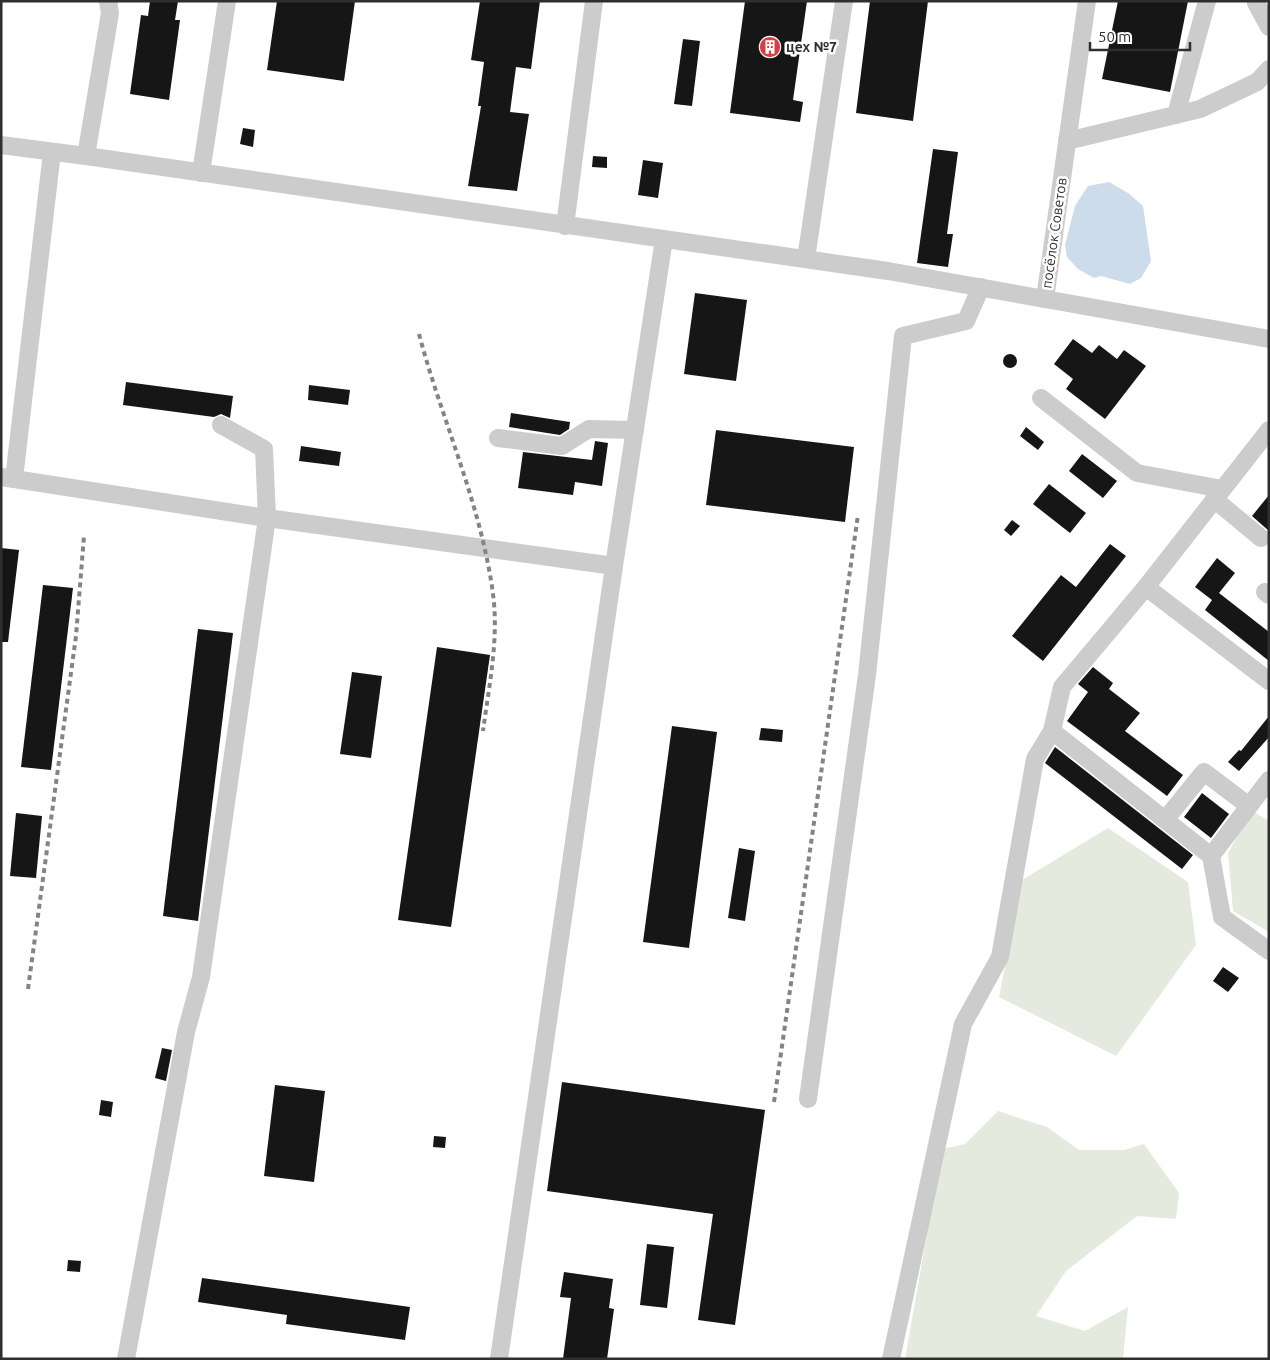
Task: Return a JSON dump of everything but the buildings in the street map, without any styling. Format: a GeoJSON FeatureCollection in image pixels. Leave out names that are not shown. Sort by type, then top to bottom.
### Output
{"type":"FeatureCollection","features":[{"type":"Feature","properties":{"kind":"street"},"geometry":{"type":"LineString","coordinates":[[86,156],[110,13],[108,1]]}},
{"type":"Feature","properties":{"kind":"street"},"geometry":{"type":"LineString","coordinates":[[200,173],[227,1]]}},
{"type":"Feature","properties":{"kind":"street"},"geometry":{"type":"LineString","coordinates":[[565,226],[594,1]]}},
{"type":"Feature","properties":{"kind":"street"},"geometry":{"type":"LineString","coordinates":[[806,259],[844,1]]}},
{"type":"Feature","properties":{"kind":"street","name":"посёлок Советов"},"geometry":{"type":"LineString","coordinates":[[1088,1],[1045,298],[1268,338]]}},
{"type":"Feature","properties":{"kind":"street"},"geometry":{"type":"LineString","coordinates":[[1176,115],[1207,1]]}},
{"type":"Feature","properties":{"kind":"street"},"geometry":{"type":"LineString","coordinates":[[1257,1],[1256,3],[1269,27]]}},
{"type":"Feature","properties":{"kind":"street"},"geometry":{"type":"LineString","coordinates":[[1068,141],[1200,109],[1257,82],[1269,69]]}},
{"type":"Feature","properties":{"kind":"street"},"geometry":{"type":"LineString","coordinates":[[1,145],[888,271],[1045,298]]}},
{"type":"Feature","properties":{"kind":"street"},"geometry":{"type":"LineString","coordinates":[[52,152],[8,478],[267,518],[614,566]]}},
{"type":"Feature","properties":{"kind":"street"},"geometry":{"type":"LineString","coordinates":[[500,1359],[614,566],[664,239]]}},
{"type":"Feature","properties":{"kind":"street"},"geometry":{"type":"LineString","coordinates":[[808,1099],[867,675],[903,336],[966,321],[981,287]]}},
{"type":"Feature","properties":{"kind":"street"},"geometry":{"type":"LineString","coordinates":[[1041,398],[1138,473],[1218,494],[1261,538]]}},
{"type":"Feature","properties":{"kind":"street"},"geometry":{"type":"LineString","coordinates":[[126,1359],[186,1032],[201,977],[267,518],[264,449],[221,425]]}},
{"type":"Feature","properties":{"kind":"street"},"geometry":{"type":"LineString","coordinates":[[498,438],[562,446],[589,429],[635,430]]}},
{"type":"Feature","properties":{"kind":"street"},"geometry":{"type":"LineString","coordinates":[[892,1359],[963,1024],[1000,957],[1035,759],[1052,731],[1062,687],[1146,587],[1269,430]]}},
{"type":"Feature","properties":{"kind":"street"},"geometry":{"type":"LineString","coordinates":[[1146,587],[1269,681]]}},
{"type":"Feature","properties":{"kind":"street"},"geometry":{"type":"LineString","coordinates":[[1052,731],[1211,856],[1222,917],[1269,951]]}},
{"type":"Feature","properties":{"kind":"street"},"geometry":{"type":"LineString","coordinates":[[1164,820],[1204,772],[1249,806]]}},
{"type":"Feature","properties":{"kind":"street"},"geometry":{"type":"LineString","coordinates":[[1211,856],[1269,780]]}},
{"type":"Feature","properties":{"kind":"shaded area"},"geometry":{"type":"Polygon","coordinates":[[[1252,811],[1269,821],[1269,932],[1233,911],[1228,853],[1252,811]]]}},
{"type":"Feature","properties":{"kind":"shaded area"},"geometry":{"type":"Polygon","coordinates":[[[1108,828],[1188,882],[1196,945],[1116,1056],[999,997],[1022,880],[1108,828]]]}},
{"type":"Feature","properties":{"kind":"shaded area"},"geometry":{"type":"Polygon","coordinates":[[[998,1111],[1047,1127],[1079,1150],[1124,1150],[1144,1144],[1179,1193],[1176,1219],[1137,1216],[1066,1271],[1036,1316],[1085,1331],[1128,1307],[1123,1359],[905,1359],[942,1149],[965,1144],[998,1111]]]}},
{"type":"Feature","properties":{"kind":"water"},"geometry":{"type":"Polygon","coordinates":[[[1109,182],[1128,193],[1143,206],[1151,261],[1141,278],[1130,284],[1101,276],[1094,278],[1078,269],[1067,257],[1065,245],[1075,206],[1088,186],[1109,182]]]}},
{"type":"Feature","properties":{"kind":"railway"},"geometry":{"type":"LineString","coordinates":[[419,334],[480,528],[493,594],[495,611],[494,645],[483,731]]}},
{"type":"Feature","properties":{"kind":"railway"},"geometry":{"type":"LineString","coordinates":[[774,1102],[858,515]]}},
{"type":"Feature","properties":{"kind":"railway"},"geometry":{"type":"LineString","coordinates":[[28,989],[76,636],[84,536]]}},
{"type":"Feature","properties":{"kind":"place","name":"цех №7"},"geometry":{"type":"Point","coordinates":[770,47]}}]}
